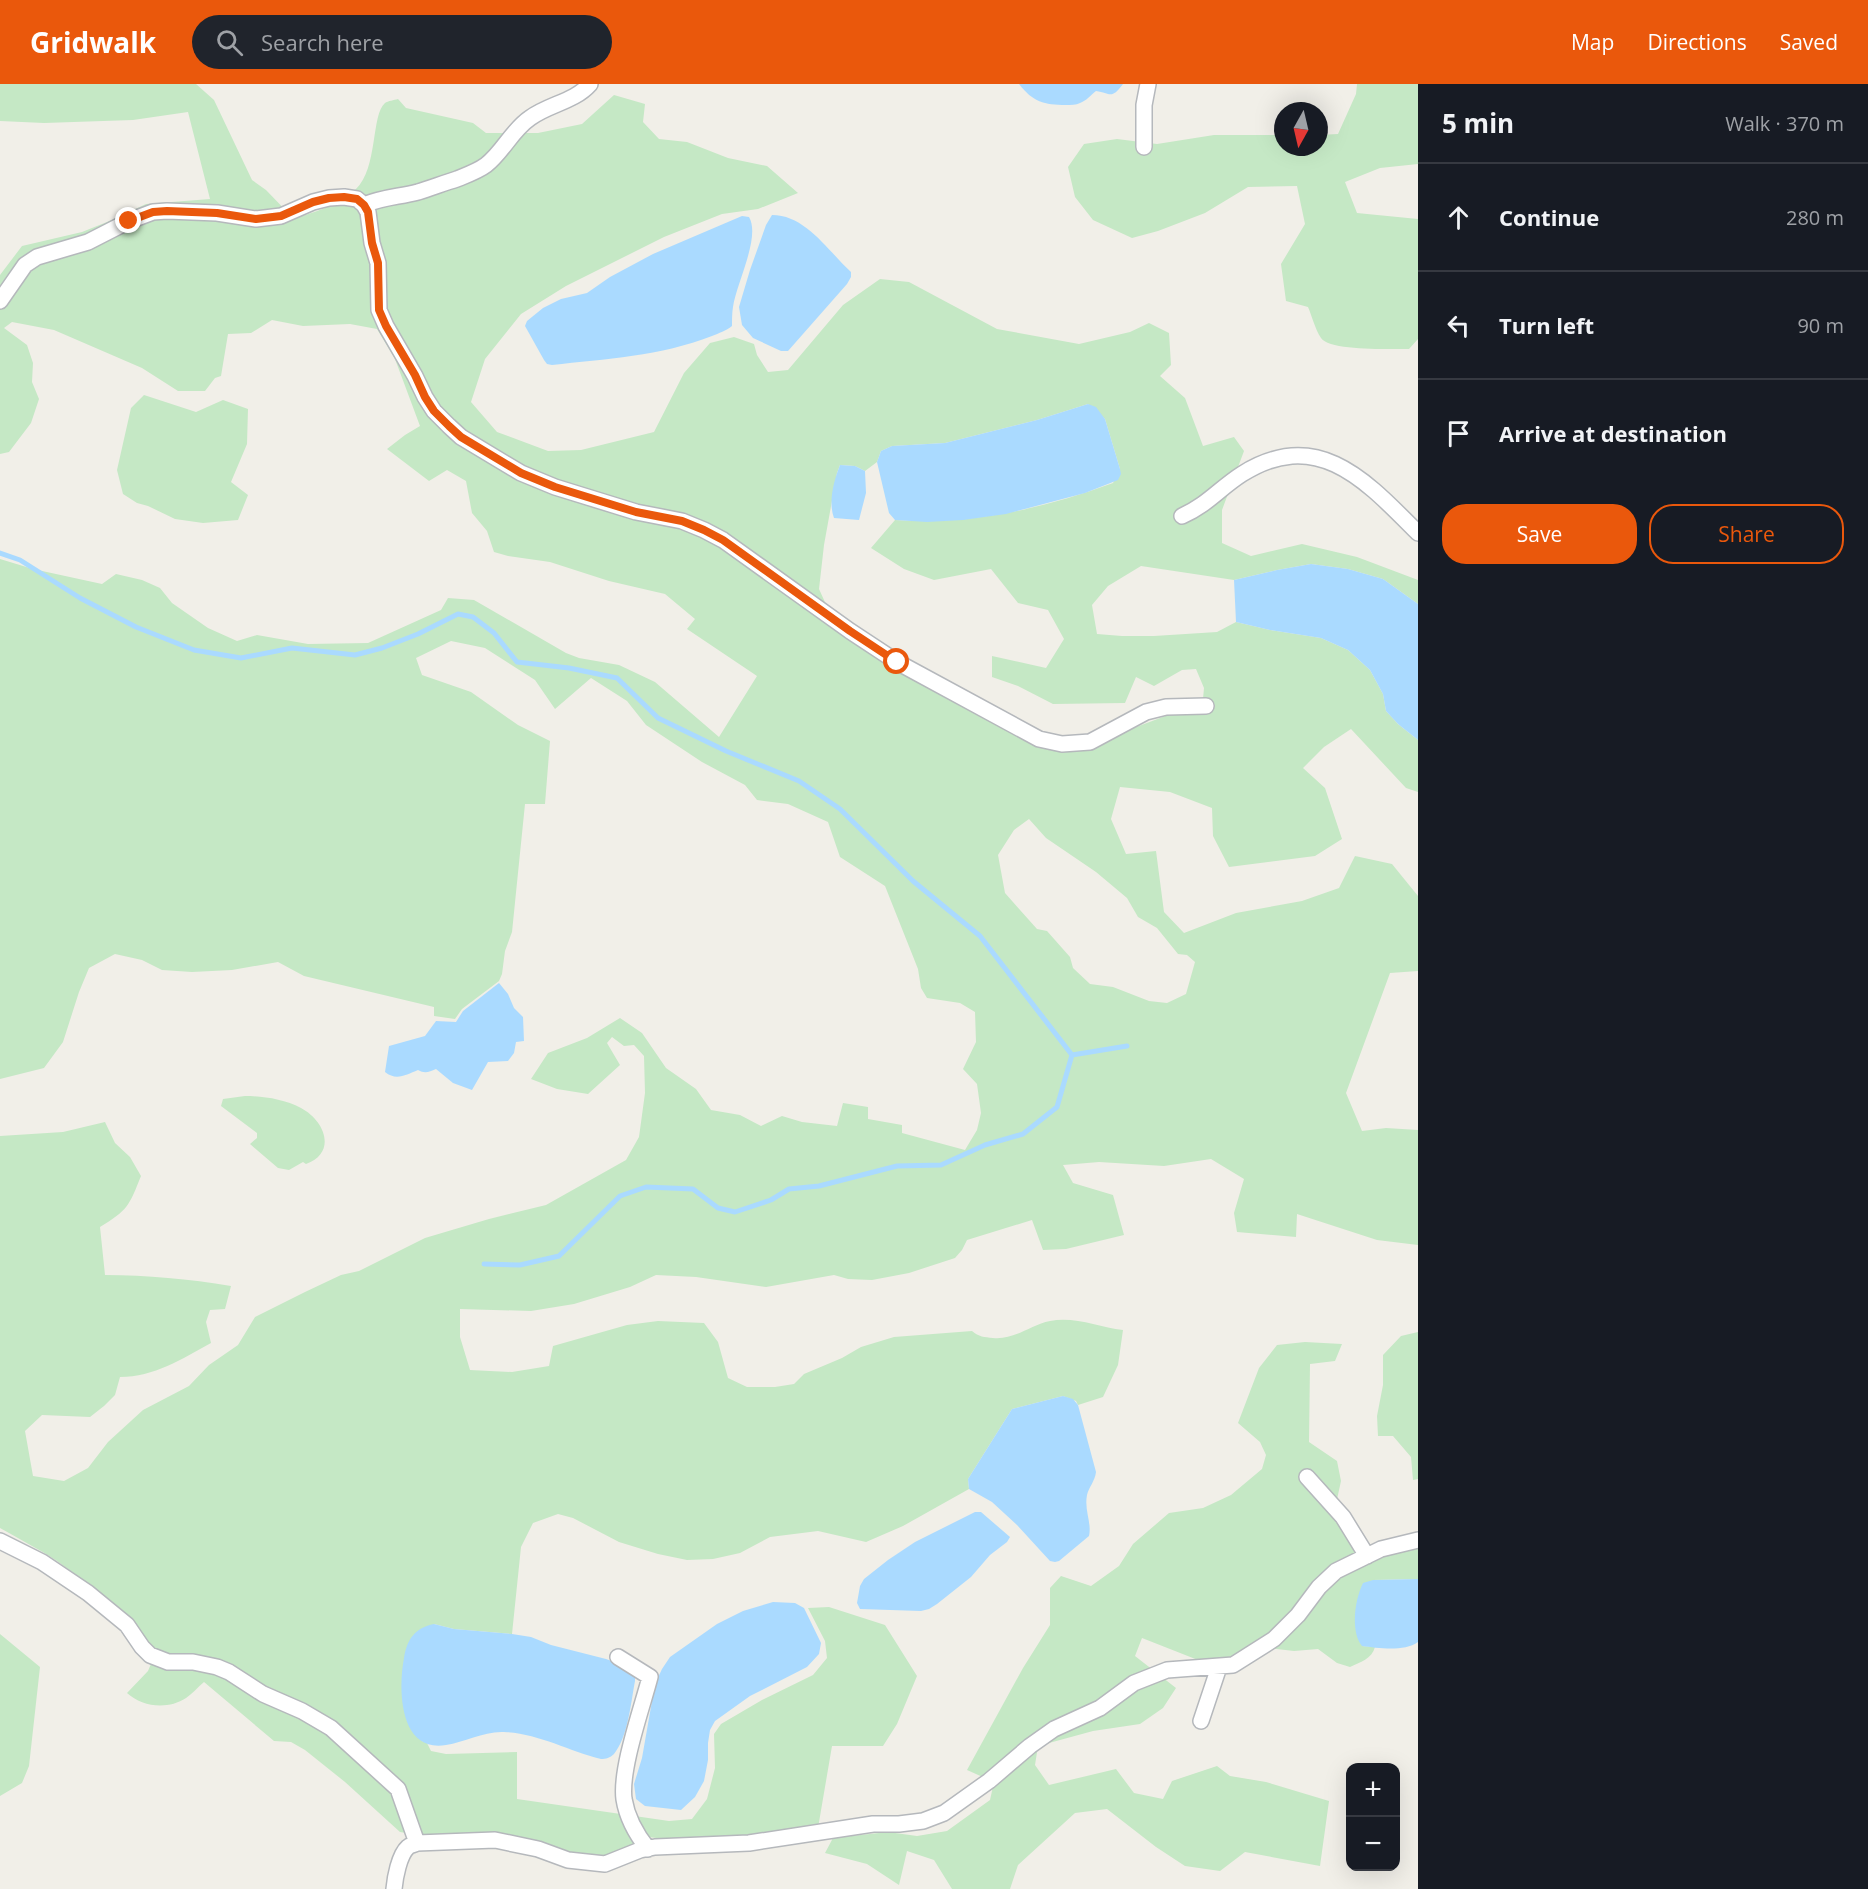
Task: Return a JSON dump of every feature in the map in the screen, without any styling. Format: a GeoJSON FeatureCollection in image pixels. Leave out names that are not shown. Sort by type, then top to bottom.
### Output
{"type":"FeatureCollection","features":[{"type":"Feature","properties":{"kind":"street"},"geometry":{"type":"LineString","coordinates":[[364,205],[381,198],[417,192],[477,170],[486,165],[528,119],[578,95],[590,84]]}},
{"type":"Feature","properties":{"kind":"street"},"geometry":{"type":"LineString","coordinates":[[1144,147],[1144,105],[1148,84]]}},
{"type":"Feature","properties":{"kind":"street"},"geometry":{"type":"LineString","coordinates":[[0,301],[25,265],[37,257],[88,242],[129,221],[153,212],[208,213],[256,219],[281,216],[313,202],[329,198],[357,199],[368,212],[372,243],[378,263],[379,310],[434,411],[461,437],[521,473],[555,487],[636,512],[682,521],[704,530],[731,546],[897,662],[1039,739],[1062,744],[1090,742],[1146,712],[1166,707],[1206,706]]}},
{"type":"Feature","properties":{"kind":"street"},"geometry":{"type":"LineString","coordinates":[[1182,516],[1198,509],[1240,475],[1259,464],[1280,457],[1303,455],[1320,458],[1341,466],[1359,478],[1418,533]]}},
{"type":"Feature","properties":{"kind":"street"},"geometry":{"type":"LineString","coordinates":[[1307,1477],[1343,1517],[1367,1556]]}},
{"type":"Feature","properties":{"kind":"street"},"geometry":{"type":"LineString","coordinates":[[393,1889],[401,1861],[408,1847],[417,1843],[495,1840],[522,1845],[568,1860],[605,1864],[655,1847],[749,1844],[873,1824],[923,1821],[944,1814],[1030,1746],[1054,1730],[1100,1708],[1134,1683],[1167,1670],[1219,1668],[1233,1665],[1274,1639],[1336,1571],[1382,1549],[1418,1540]]}},
{"type":"Feature","properties":{"kind":"street"},"geometry":{"type":"LineString","coordinates":[[0,1541],[42,1562],[88,1593],[127,1625],[150,1655],[168,1662],[193,1662],[217,1666],[263,1694],[302,1711],[331,1728],[398,1789],[417,1843]]}},
{"type":"Feature","properties":{"kind":"street"},"geometry":{"type":"LineString","coordinates":[[618,1657],[651,1677],[628,1759],[624,1790],[630,1822],[648,1849]]}},
{"type":"Feature","properties":{"kind":"street"},"geometry":{"type":"LineString","coordinates":[[1201,1721],[1219,1668]]}},
{"type":"Feature","properties":{"kind":"green space"},"geometry":{"type":"Polygon","coordinates":[[[0,84],[196,84],[214,100],[252,180],[266,190],[294,219],[334,204],[356,189],[368,168],[381,109],[389,101],[398,99],[406,108],[473,123],[486,133],[538,133],[582,124],[614,95],[645,104],[643,122],[659,139],[687,142],[728,158],[767,166],[798,193],[758,209],[722,214],[664,237],[566,286],[521,314],[485,359],[471,402],[497,432],[548,451],[581,450],[654,432],[684,373],[710,343],[734,337],[754,344],[757,355],[768,372],[788,370],[843,305],[880,279],[909,282],[997,329],[1079,344],[1130,332],[1149,323],[1169,333],[1171,365],[1160,376],[1185,398],[1203,446],[1234,437],[1244,451],[1222,510],[1222,543],[1251,556],[1302,544],[1357,557],[1418,580],[1418,604],[1383,579],[1348,569],[1311,564],[1234,580],[1141,566],[1108,586],[1092,605],[1097,634],[1154,636],[1217,632],[1236,622],[1321,638],[1348,650],[1370,670],[1383,694],[1386,711],[1418,740],[1418,792],[1406,788],[1351,729],[1324,747],[1303,768],[1325,788],[1342,839],[1315,856],[1229,867],[1213,836],[1212,808],[1170,792],[1120,787],[1111,819],[1126,854],[1156,851],[1164,912],[1184,933],[1236,913],[1302,901],[1339,888],[1355,856],[1392,864],[1418,896],[1418,971],[1390,973],[1346,1093],[1362,1131],[1386,1128],[1418,1130],[1418,1245],[1377,1240],[1297,1214],[1296,1237],[1237,1232],[1234,1213],[1244,1179],[1211,1159],[1164,1166],[1099,1162],[1063,1165],[1073,1183],[1113,1195],[1124,1235],[1066,1249],[1043,1250],[1032,1220],[967,1240],[955,1258],[909,1273],[872,1280],[848,1279],[834,1275],[766,1287],[696,1277],[656,1275],[630,1287],[574,1304],[531,1311],[460,1309],[460,1337],[470,1370],[512,1372],[549,1366],[553,1346],[627,1325],[658,1321],[704,1323],[718,1342],[728,1378],[747,1387],[794,1384],[804,1374],[842,1358],[861,1347],[894,1337],[972,1331],[982,1336],[1001,1338],[1015,1335],[1043,1323],[1059,1320],[1123,1330],[1118,1365],[1103,1397],[1078,1405],[1076,1401],[1063,1396],[1012,1409],[968,1479],[969,1489],[903,1526],[866,1542],[818,1531],[770,1537],[740,1553],[713,1559],[687,1560],[619,1542],[573,1518],[558,1514],[533,1523],[521,1547],[512,1634],[454,1629],[434,1624],[422,1741],[427,1743],[431,1751],[446,1754],[517,1752],[517,1799],[669,1821],[692,1819],[707,1799],[715,1768],[714,1734],[721,1724],[762,1700],[813,1675],[827,1658],[825,1641],[808,1608],[829,1607],[885,1625],[917,1676],[897,1724],[883,1746],[832,1746],[818,1828],[699,1843],[648,1837],[604,1858],[585,1856],[532,1841],[431,1837],[400,1832],[345,1782],[305,1750],[291,1742],[274,1741],[204,1682],[186,1698],[171,1704],[148,1704],[133,1698],[127,1693],[148,1671],[156,1652],[122,1615],[84,1581],[50,1557],[0,1528],[0,1136],[63,1132],[105,1122],[115,1143],[130,1157],[141,1176],[122,1211],[100,1227],[105,1275],[168,1278],[231,1286],[225,1309],[210,1310],[206,1322],[211,1343],[156,1370],[120,1377],[115,1395],[90,1417],[42,1415],[25,1431],[33,1476],[64,1481],[88,1468],[108,1442],[143,1410],[189,1386],[209,1365],[238,1345],[255,1317],[341,1275],[359,1271],[425,1238],[546,1205],[626,1160],[639,1137],[645,1093],[644,1056],[634,1045],[624,1046],[612,1037],[607,1043],[620,1065],[588,1094],[557,1089],[531,1079],[548,1053],[587,1038],[620,1018],[642,1033],[666,1068],[696,1089],[711,1110],[740,1115],[761,1126],[782,1116],[802,1122],[837,1126],[843,1103],[868,1107],[868,1119],[902,1125],[902,1133],[965,1150],[977,1130],[981,1113],[977,1084],[963,1069],[976,1042],[975,1012],[960,1003],[927,998],[921,988],[918,969],[885,886],[840,857],[828,822],[788,804],[757,800],[745,785],[702,762],[646,725],[627,701],[591,678],[555,709],[535,680],[485,648],[451,641],[416,658],[422,675],[471,692],[518,725],[550,741],[545,804],[525,804],[512,932],[505,951],[499,981],[462,1009],[455,1019],[434,1016],[434,1007],[304,976],[278,962],[232,970],[192,972],[162,970],[142,960],[115,954],[89,968],[63,1042],[44,1068],[0,1079],[0,559],[33,569],[102,584],[116,574],[142,580],[160,588],[172,603],[208,628],[237,641],[257,635],[308,644],[368,643],[441,610],[448,598],[474,600],[566,653],[579,658],[619,665],[655,682],[719,737],[757,676],[687,629],[695,619],[665,594],[609,581],[550,562],[494,552],[487,531],[472,513],[466,481],[447,470],[429,481],[387,449],[420,426],[395,359],[377,329],[350,324],[303,326],[272,320],[251,333],[228,334],[221,376],[215,378],[205,391],[178,391],[142,368],[54,330],[12,322],[4,328],[27,345],[33,363],[32,382],[39,399],[31,423],[9,452],[0,454],[0,275],[22,246],[82,232],[146,204],[210,199],[188,112],[133,120],[44,123],[0,121],[0,84]],[[1088,404],[1037,420],[945,443],[892,446],[881,451],[877,462],[865,471],[855,466],[840,465],[824,545],[819,589],[829,611],[1022,737],[1061,752],[1094,743],[1176,712],[1202,710],[1204,688],[1196,669],[1182,670],[1154,686],[1136,677],[1125,703],[1053,704],[1018,686],[992,677],[992,656],[1046,668],[1064,639],[1048,610],[1018,603],[991,569],[934,580],[904,569],[871,548],[895,520],[951,520],[1006,513],[1060,500],[1113,483],[1120,469],[1105,419],[1088,404]],[[1029,819],[1014,830],[998,855],[1005,893],[1037,929],[1047,931],[1070,957],[1073,968],[1090,984],[1113,987],[1149,1001],[1167,1003],[1186,994],[1195,962],[1187,955],[1178,954],[1157,928],[1138,917],[1127,898],[1096,872],[1046,838],[1029,819]]]}},
{"type":"Feature","properties":{"kind":"green space"},"geometry":{"type":"Polygon","coordinates":[[[1357,84],[1418,84],[1418,164],[1380,168],[1345,182],[1357,213],[1418,219],[1418,339],[1409,349],[1348,347],[1326,342],[1321,338],[1308,307],[1286,301],[1281,264],[1305,224],[1297,186],[1248,187],[1205,213],[1158,231],[1132,238],[1093,220],[1075,197],[1068,167],[1084,144],[1117,139],[1157,144],[1214,135],[1274,135],[1274,156],[1328,156],[1328,135],[1338,134],[1356,94],[1357,84]]]}},
{"type":"Feature","properties":{"kind":"green space"},"geometry":{"type":"Polygon","coordinates":[[[144,395],[196,412],[223,400],[248,409],[247,444],[231,482],[248,495],[238,520],[203,523],[175,519],[137,503],[123,494],[117,470],[131,408],[144,395]]]}},
{"type":"Feature","properties":{"kind":"green space"},"geometry":{"type":"Polygon","coordinates":[[[245,1096],[281,1100],[309,1113],[316,1120],[324,1136],[325,1144],[322,1152],[316,1159],[306,1164],[303,1162],[289,1170],[278,1168],[250,1144],[257,1138],[257,1133],[221,1106],[223,1099],[245,1096]]]}},
{"type":"Feature","properties":{"kind":"green space"},"geometry":{"type":"Polygon","coordinates":[[[1418,1332],[1418,1479],[1413,1480],[1411,1457],[1393,1436],[1378,1436],[1377,1416],[1383,1385],[1383,1355],[1401,1336],[1418,1332]]]}},
{"type":"Feature","properties":{"kind":"green space"},"geometry":{"type":"Polygon","coordinates":[[[1305,1342],[1342,1344],[1335,1361],[1310,1364],[1309,1442],[1337,1461],[1341,1481],[1334,1513],[1372,1558],[1418,1544],[1418,1579],[1373,1580],[1362,1646],[1375,1647],[1373,1651],[1365,1660],[1350,1667],[1337,1663],[1318,1649],[1294,1651],[1252,1646],[1230,1661],[1203,1662],[1142,1638],[1135,1656],[1176,1688],[1163,1708],[1140,1724],[1093,1731],[1038,1746],[1035,1765],[1049,1785],[1116,1769],[1134,1793],[1163,1799],[1172,1781],[1217,1766],[1230,1776],[1266,1782],[1329,1801],[1320,1866],[1245,1852],[1220,1871],[1185,1866],[1107,1809],[1075,1813],[1018,1865],[1010,1889],[952,1889],[934,1860],[907,1851],[899,1885],[867,1864],[825,1853],[833,1838],[888,1832],[917,1836],[947,1831],[990,1800],[994,1782],[967,1770],[1023,1668],[1050,1625],[1050,1588],[1061,1576],[1091,1586],[1119,1566],[1133,1544],[1169,1513],[1203,1508],[1231,1495],[1262,1469],[1266,1455],[1260,1442],[1238,1423],[1259,1368],[1277,1345],[1305,1342]]]}},
{"type":"Feature","properties":{"kind":"green space"},"geometry":{"type":"Polygon","coordinates":[[[0,1634],[40,1667],[29,1766],[22,1783],[0,1796],[0,1634]]]}},
{"type":"Feature","properties":{"kind":"water"},"geometry":{"type":"Polygon","coordinates":[[[1019,84],[1123,84],[1113,94],[1096,91],[1082,102],[1066,105],[1034,99],[1019,84]]]}},
{"type":"Feature","properties":{"kind":"water"},"geometry":{"type":"Polygon","coordinates":[[[772,215],[784,217],[806,227],[851,272],[847,284],[788,351],[781,351],[753,338],[742,325],[739,307],[766,225],[772,215]]]}},
{"type":"Feature","properties":{"kind":"water"},"geometry":{"type":"Polygon","coordinates":[[[742,216],[749,217],[752,236],[747,261],[735,297],[730,328],[693,343],[653,352],[552,365],[547,364],[544,360],[525,326],[527,321],[543,308],[561,299],[587,293],[610,277],[653,254],[742,216]]]}},
{"type":"Feature","properties":{"kind":"water"},"geometry":{"type":"Polygon","coordinates":[[[1088,404],[1096,407],[1105,419],[1120,469],[1121,474],[1118,480],[1085,493],[1006,514],[927,522],[895,520],[889,513],[877,462],[881,451],[892,446],[945,443],[1037,420],[1088,404]]]}},
{"type":"Feature","properties":{"kind":"water"},"geometry":{"type":"Polygon","coordinates":[[[840,465],[855,466],[865,471],[866,493],[859,520],[834,518],[832,498],[840,465]]]}},
{"type":"Feature","properties":{"kind":"water"},"geometry":{"type":"Polygon","coordinates":[[[1311,564],[1348,569],[1383,579],[1418,604],[1418,740],[1386,711],[1383,694],[1370,670],[1348,650],[1321,638],[1236,622],[1234,580],[1311,564]]]}},
{"type":"Feature","properties":{"kind":"water"},"geometry":{"type":"Polygon","coordinates":[[[499,983],[508,994],[514,1008],[523,1017],[524,1041],[516,1042],[514,1053],[508,1061],[488,1062],[472,1090],[453,1083],[436,1069],[427,1072],[418,1070],[397,1077],[385,1072],[389,1046],[425,1036],[436,1021],[456,1022],[463,1011],[499,983]]]}},
{"type":"Feature","properties":{"kind":"water"},"geometry":{"type":"Polygon","coordinates":[[[1063,1396],[1073,1399],[1078,1405],[1096,1472],[1086,1501],[1090,1526],[1089,1536],[1055,1562],[1050,1561],[992,1502],[969,1489],[968,1479],[1012,1409],[1063,1396]]]}},
{"type":"Feature","properties":{"kind":"water"},"geometry":{"type":"Polygon","coordinates":[[[975,1512],[981,1512],[1010,1537],[971,1577],[929,1609],[921,1611],[860,1609],[857,1603],[860,1586],[864,1579],[915,1542],[975,1512]]]}},
{"type":"Feature","properties":{"kind":"water"},"geometry":{"type":"Polygon","coordinates":[[[1418,1579],[1418,1642],[1398,1648],[1362,1646],[1356,1632],[1355,1615],[1363,1583],[1373,1580],[1418,1579]]]}},
{"type":"Feature","properties":{"kind":"water"},"geometry":{"type":"Polygon","coordinates":[[[773,1602],[795,1603],[804,1608],[821,1643],[819,1654],[807,1667],[750,1696],[715,1721],[710,1730],[704,1781],[695,1797],[681,1810],[645,1806],[636,1799],[634,1784],[642,1758],[655,1684],[662,1669],[670,1657],[717,1624],[743,1611],[773,1602]]]}},
{"type":"Feature","properties":{"kind":"water"},"geometry":{"type":"Polygon","coordinates":[[[434,1624],[454,1629],[531,1637],[551,1645],[623,1665],[635,1675],[635,1681],[626,1729],[619,1747],[608,1758],[601,1759],[516,1733],[489,1733],[446,1745],[430,1745],[419,1739],[410,1729],[405,1716],[401,1686],[402,1671],[405,1651],[413,1635],[422,1628],[434,1624]]]}},
{"type":"Feature","properties":{"kind":"waterway"},"geometry":{"type":"LineString","coordinates":[[0,553],[20,560],[80,598],[136,627],[194,650],[241,658],[292,648],[355,655],[382,648],[418,634],[458,614],[473,617],[494,633],[517,662],[569,668],[617,678],[658,718],[726,751],[799,781],[840,809],[913,881],[980,936],[1072,1055]]}},
{"type":"Feature","properties":{"kind":"waterway"},"geometry":{"type":"LineString","coordinates":[[484,1264],[520,1265],[559,1256],[620,1196],[646,1187],[693,1189],[718,1208],[735,1212],[771,1200],[789,1189],[819,1186],[897,1166],[941,1165],[985,1145],[1023,1134],[1057,1107],[1072,1055],[1127,1046]]}},
{"type":"Feature","properties":{"kind":"route"},"geometry":{"type":"LineString","coordinates":[[129,221],[153,212],[167,211],[217,213],[256,219],[281,216],[313,202],[329,198],[357,199],[368,212],[372,243],[378,263],[379,310],[434,411],[461,437],[521,473],[555,487],[636,512],[682,521],[704,530],[723,540],[897,662]]}}]}
